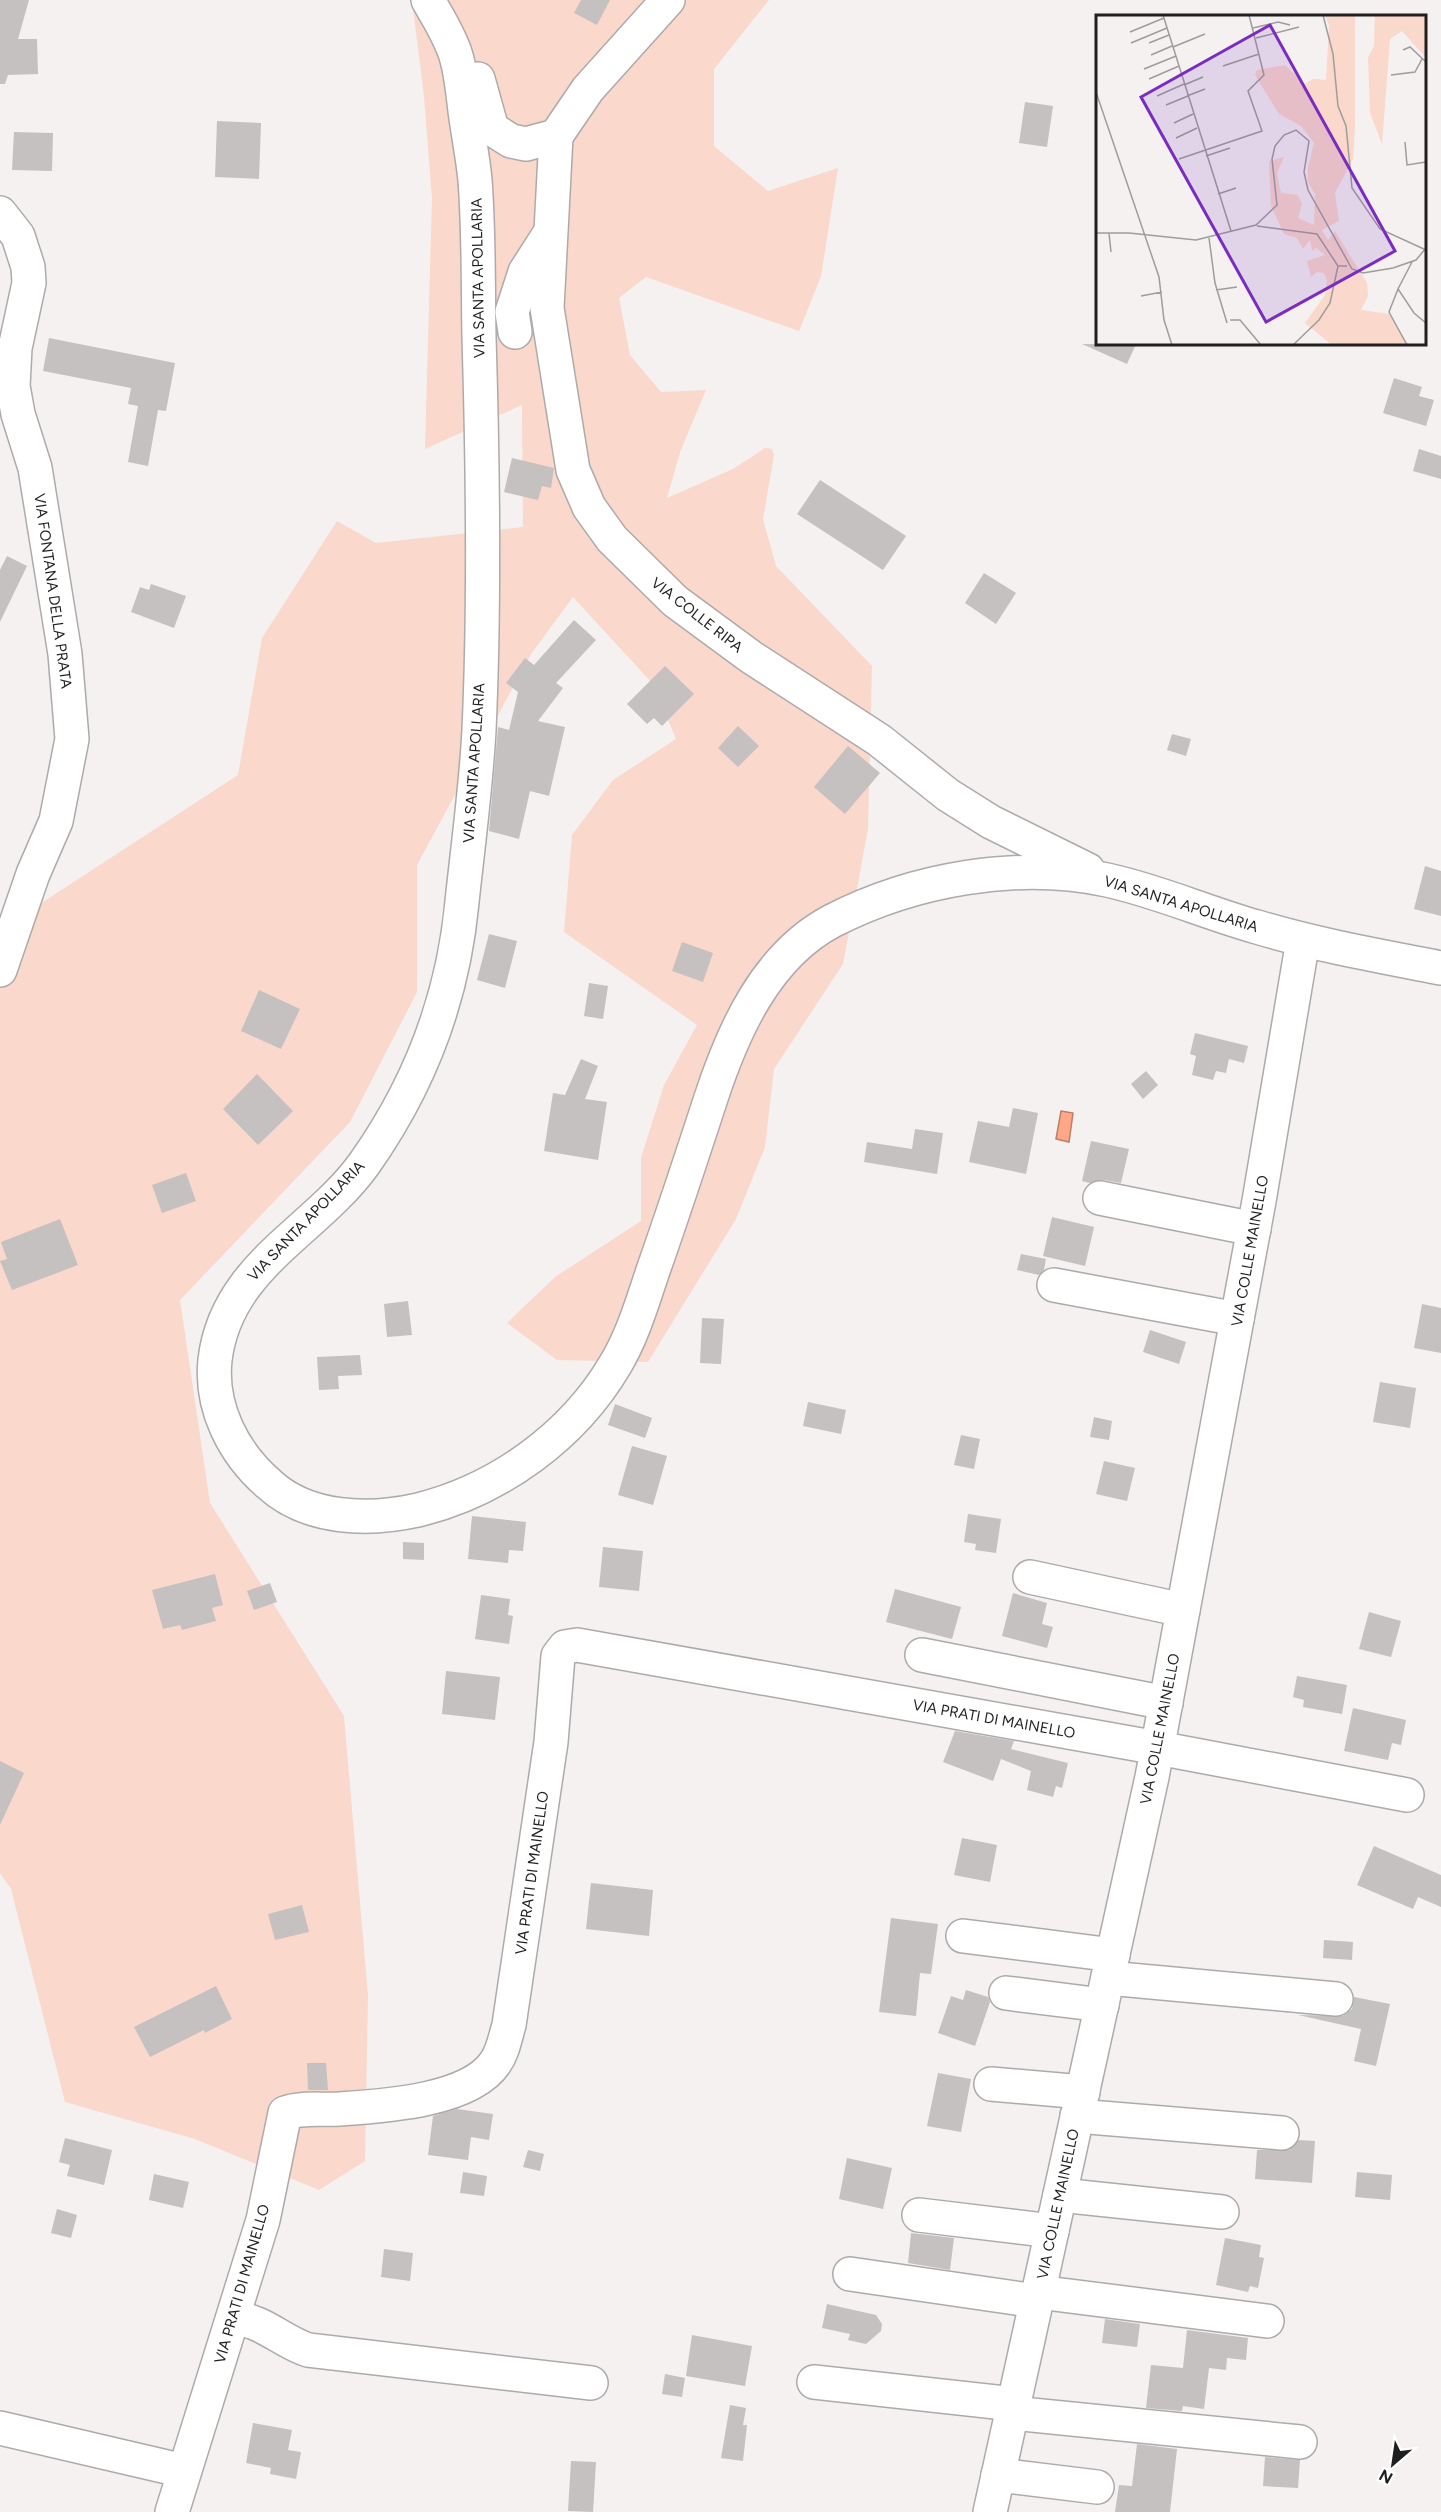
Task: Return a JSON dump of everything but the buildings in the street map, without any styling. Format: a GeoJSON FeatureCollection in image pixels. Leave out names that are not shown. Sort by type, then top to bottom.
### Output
{"type":"FeatureCollection","features":[{"type":"Feature","properties":{"kind":"street","name":"VIA SANTA APOLLARIA"},"geometry":{"type":"LineString","coordinates":[[428,0],[455,51],[475,180],[484,524],[479,737],[460,925],[450,986],[428,1048],[403,1099],[361,1168],[243,1285],[219,1338],[214,1365],[214,1388],[219,1412],[236,1445],[268,1484],[293,1501],[320,1511],[361,1516],[402,1513],[445,1502],[487,1483],[529,1460],[562,1431],[591,1400],[619,1360],[640,1308],[718,1076],[737,1031],[756,996],[795,947],[813,933],[846,915],[888,898],[935,884],[992,875],[1059,873],[1112,881],[1303,940],[1441,968]]}},
{"type":"Feature","properties":{"kind":"street"},"geometry":{"type":"LineString","coordinates":[[455,51],[476,70],[492,129],[511,141],[526,144],[556,136],[588,89],[668,0]]}},
{"type":"Feature","properties":{"kind":"street","name":"VIA COLLE RIPA"},"geometry":{"type":"LineString","coordinates":[[556,136],[547,308],[573,470],[589,507],[612,539],[675,602],[751,657],[879,740],[948,795],[992,822],[1112,881]]}},
{"type":"Feature","properties":{"kind":"street","name":"VIA FONTANA DELLA PRATA"},"geometry":{"type":"LineString","coordinates":[[0,213],[18,236],[28,267],[29,283],[15,348],[13,386],[18,414],[35,468],[65,654],[72,740],[56,821],[33,874],[0,970]]}},
{"type":"Feature","properties":{"kind":"street"},"geometry":{"type":"LineString","coordinates":[[515,332],[512,312],[525,272],[551,231]]}},
{"type":"Feature","properties":{"kind":"street","name":"VIA COLLE MAINELLO"},"geometry":{"type":"LineString","coordinates":[[990,2512],[1158,1748],[1254,1229],[1303,940]]}},
{"type":"Feature","properties":{"kind":"street"},"geometry":{"type":"LineString","coordinates":[[1100,1198],[1254,1229]]}},
{"type":"Feature","properties":{"kind":"street"},"geometry":{"type":"LineString","coordinates":[[1054,1286],[1237,1319]]}},
{"type":"Feature","properties":{"kind":"street"},"geometry":{"type":"LineString","coordinates":[[1030,1576],[1183,1610]]}},
{"type":"Feature","properties":{"kind":"street","name":"VIA PRATI DI MAINELLO"},"geometry":{"type":"LineString","coordinates":[[172,2512],[263,2220],[285,2113],[363,2107],[446,2095],[474,2083],[495,2064],[501,2052],[509,2025],[548,1765],[558,1656],[565,1647],[571,1645],[588,1647],[1158,1748]]}},
{"type":"Feature","properties":{"kind":"street"},"geometry":{"type":"LineString","coordinates":[[922,1655],[1166,1703]]}},
{"type":"Feature","properties":{"kind":"street"},"geometry":{"type":"LineString","coordinates":[[1158,1748],[1407,1795]]}},
{"type":"Feature","properties":{"kind":"street"},"geometry":{"type":"LineString","coordinates":[[963,1936],[1107,1979],[1336,1999]]}},
{"type":"Feature","properties":{"kind":"street"},"geometry":{"type":"LineString","coordinates":[[1006,1993],[1107,1979]]}},
{"type":"Feature","properties":{"kind":"street"},"geometry":{"type":"LineString","coordinates":[[991,2084],[1080,2104],[1282,2133]]}},
{"type":"Feature","properties":{"kind":"street"},"geometry":{"type":"LineString","coordinates":[[1060,2195],[1222,2212]]}},
{"type":"Feature","properties":{"kind":"street"},"geometry":{"type":"LineString","coordinates":[[919,2216],[1052,2231]]}},
{"type":"Feature","properties":{"kind":"street"},"geometry":{"type":"LineString","coordinates":[[850,2274],[1036,2302]]}},
{"type":"Feature","properties":{"kind":"street"},"geometry":{"type":"LineString","coordinates":[[891,2294],[1036,2302],[1267,2321]]}},
{"type":"Feature","properties":{"kind":"street"},"geometry":{"type":"LineString","coordinates":[[233,2318],[259,2323],[294,2345],[308,2350],[591,2383]]}},
{"type":"Feature","properties":{"kind":"street"},"geometry":{"type":"LineString","coordinates":[[814,2382],[1013,2409],[1300,2442]]}},
{"type":"Feature","properties":{"kind":"street"},"geometry":{"type":"LineString","coordinates":[[0,2428],[184,2471]]}},
{"type":"Feature","properties":{"kind":"street"},"geometry":{"type":"LineString","coordinates":[[998,2475],[1097,2487]]}},
{"type":"Feature","properties":{"kind":"shaded area"},"geometry":{"type":"Polygon","coordinates":[[[412,0],[769,0],[714,69],[714,146],[768,191],[838,168],[821,276],[799,331],[646,277],[619,298],[630,355],[661,392],[706,390],[680,452],[667,498],[733,469],[765,448],[772,449],[774,455],[763,519],[776,566],[872,666],[868,829],[843,964],[774,1069],[765,1147],[736,1219],[648,1362],[557,1360],[507,1323],[555,1277],[641,1221],[641,1158],[664,1085],[697,1025],[564,932],[572,835],[613,780],[676,739],[653,684],[573,597],[531,654],[417,865],[417,992],[350,1122],[180,1300],[210,1503],[344,1716],[368,1996],[365,2161],[319,2190],[195,2139],[65,2102],[11,1889],[0,1873],[0,930],[238,775],[262,638],[337,521],[376,543],[523,527],[522,405],[425,449],[432,199],[424,96],[412,0]]]}},
{"type":"Feature","properties":{"kind":"shaded area"},"geometry":{"type":"Polygon","coordinates":[[[1061,1111],[1073,1113],[1069,1142],[1056,1139],[1061,1111]]]}}]}
